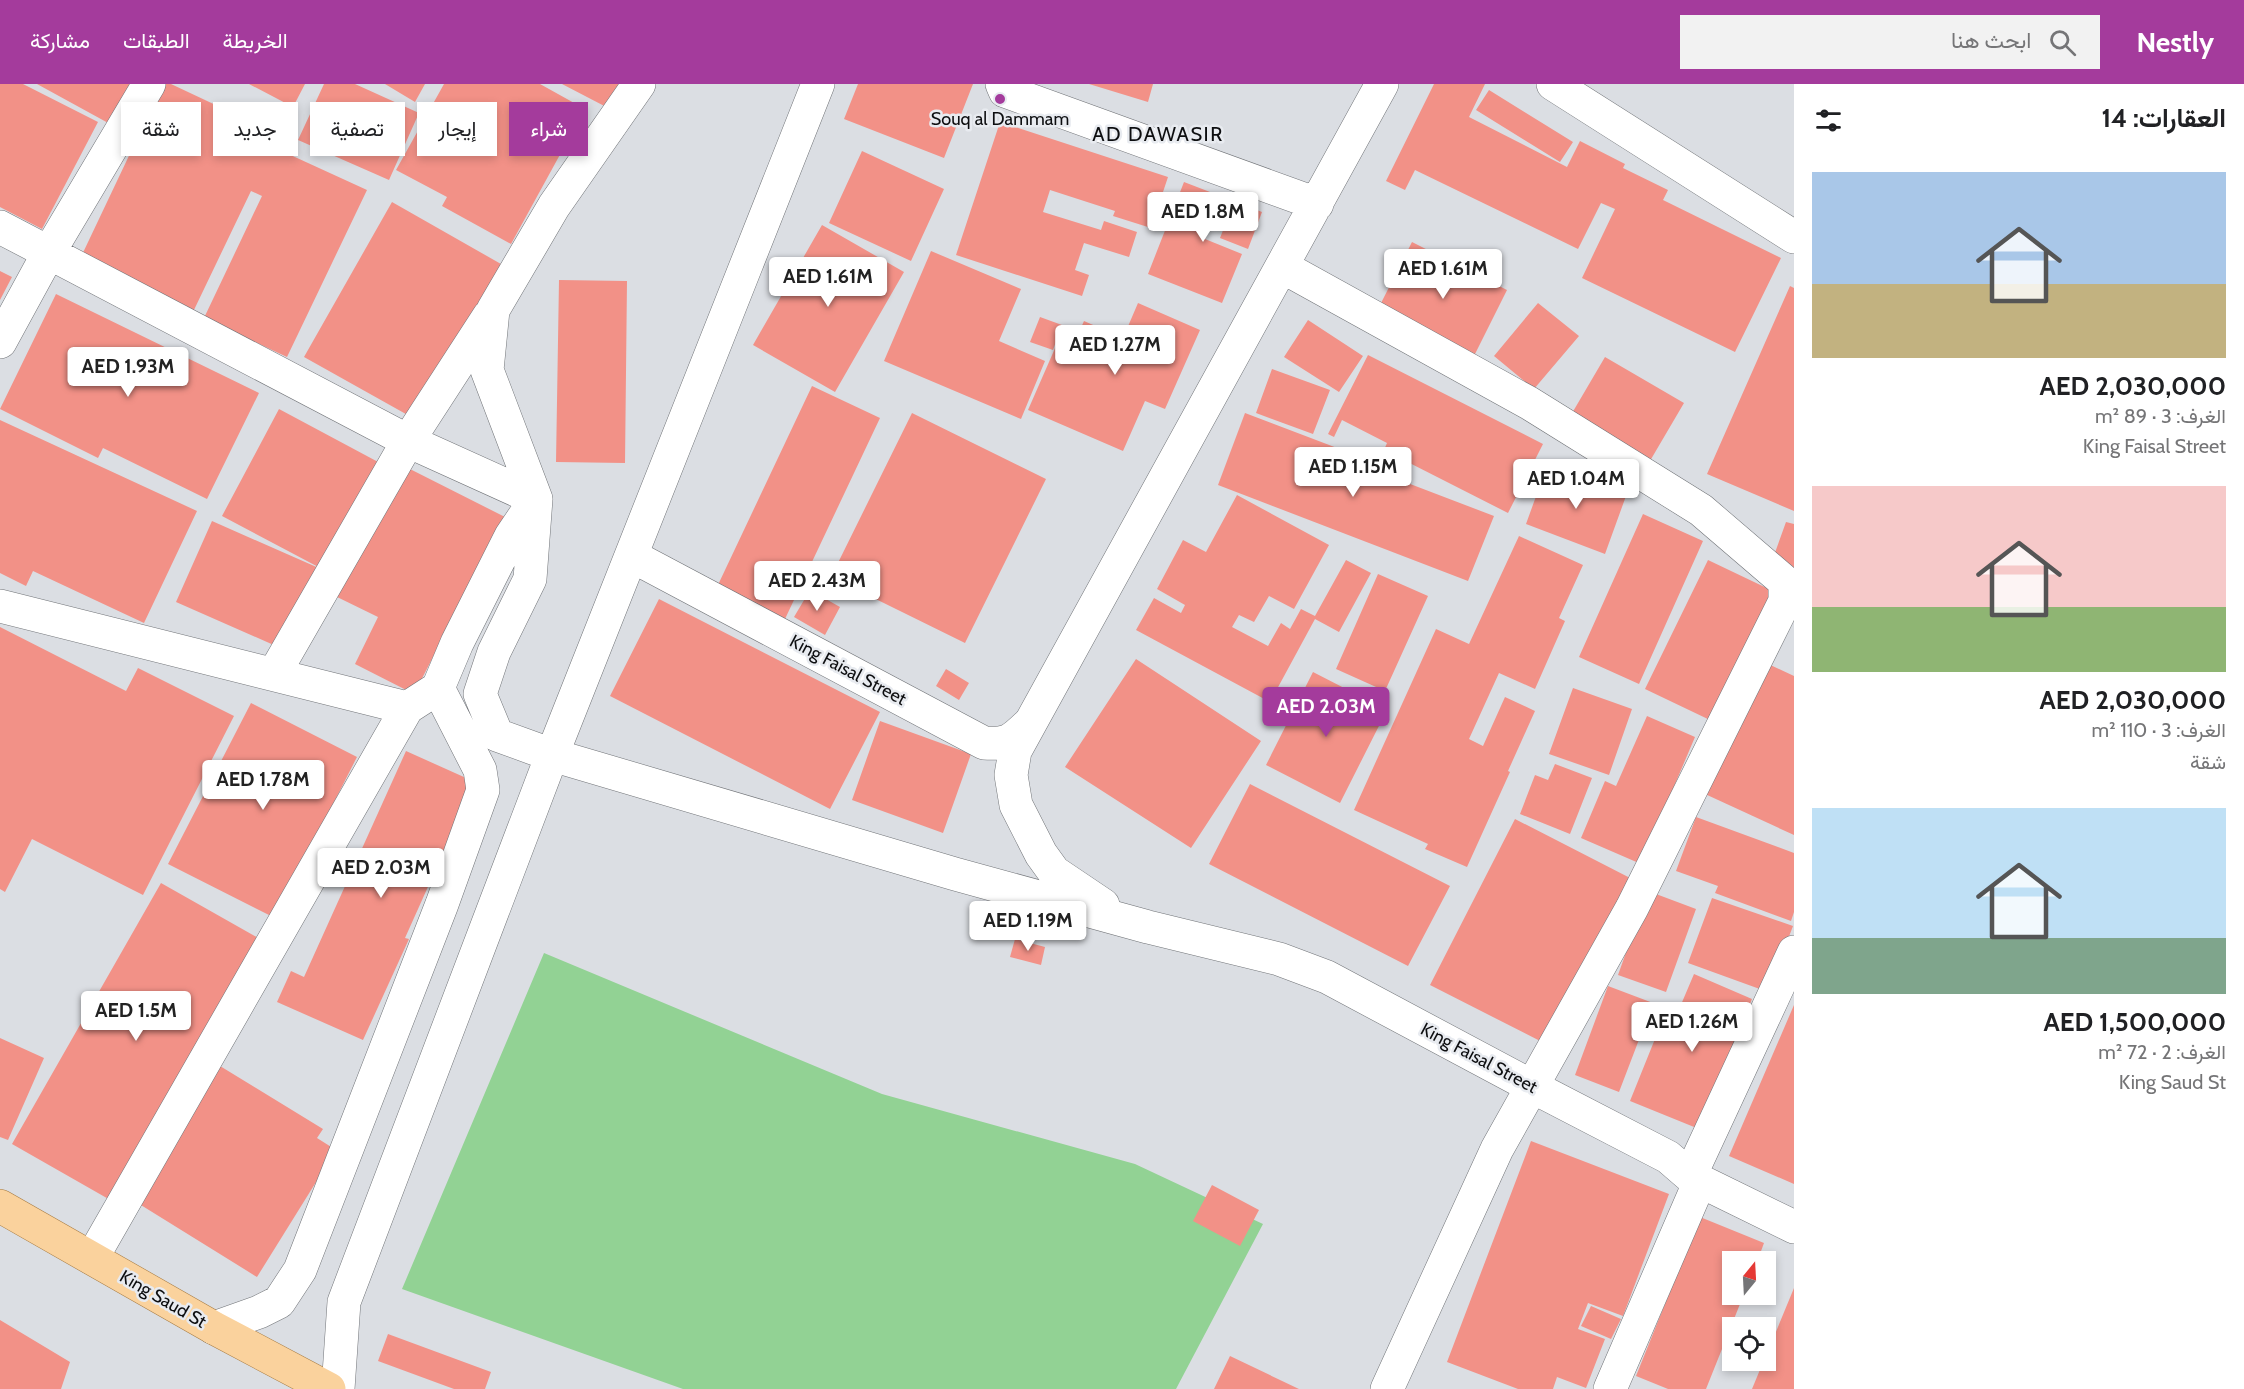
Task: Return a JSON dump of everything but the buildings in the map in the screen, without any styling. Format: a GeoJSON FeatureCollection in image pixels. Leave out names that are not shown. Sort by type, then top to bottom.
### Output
{"type":"FeatureCollection","features":[{"type":"Feature","properties":{"kind":"main road","name":"King Saud St"},"geometry":{"type":"LineString","coordinates":[[0,1206],[214,1328],[329,1389]]}},
{"type":"Feature","properties":{"kind":"street"},"geometry":{"type":"LineString","coordinates":[[0,342],[48,254],[149,84]]}},
{"type":"Feature","properties":{"kind":"street"},"geometry":{"type":"LineString","coordinates":[[274,674],[408,441],[493,310],[554,206],[639,84]]}},
{"type":"Feature","properties":{"kind":"street"},"geometry":{"type":"LineString","coordinates":[[338,1389],[344,1302],[552,755],[818,84]]}},
{"type":"Feature","properties":{"kind":"street"},"geometry":{"type":"LineString","coordinates":[[1002,84],[1005,91],[1317,204]]}},
{"type":"Feature","properties":{"kind":"street"},"geometry":{"type":"LineString","coordinates":[[1148,927],[1112,910],[1054,872],[1041,854],[1016,805],[1011,775],[1015,751],[1382,84]]}},
{"type":"Feature","properties":{"kind":"street"},"geometry":{"type":"LineString","coordinates":[[1553,84],[1794,237]]}},
{"type":"Feature","properties":{"kind":"street"},"geometry":{"type":"LineString","coordinates":[[0,227],[408,441],[536,499]]}},
{"type":"Feature","properties":{"kind":"street"},"geometry":{"type":"LineString","coordinates":[[1283,267],[1529,403],[1701,510],[1785,582],[1785,601],[1632,908],[1497,1149],[1387,1389]]}},
{"type":"Feature","properties":{"kind":"street"},"geometry":{"type":"LineString","coordinates":[[493,310],[487,370],[536,499],[530,579],[494,652],[480,694],[497,735],[552,755],[955,874],[1148,927]]}},
{"type":"Feature","properties":{"kind":"street"},"geometry":{"type":"LineString","coordinates":[[92,1258],[407,708],[438,688],[457,643],[511,536],[536,499]]}},
{"type":"Feature","properties":{"kind":"street","name":"King Faisal Street"},"geometry":{"type":"LineString","coordinates":[[632,556],[984,743],[999,744],[1011,741],[1030,723]]}},
{"type":"Feature","properties":{"kind":"street"},"geometry":{"type":"LineString","coordinates":[[0,606],[407,708]]}},
{"type":"Feature","properties":{"kind":"street"},"geometry":{"type":"LineString","coordinates":[[214,1328],[259,1312],[279,1302],[300,1270],[442,904],[483,790],[480,771],[438,688]]}},
{"type":"Feature","properties":{"kind":"street","name":"King Faisal Street"},"geometry":{"type":"LineString","coordinates":[[1148,927],[1279,959],[1327,976],[1668,1157],[1695,1179],[1794,1227]]}},
{"type":"Feature","properties":{"kind":"street"},"geometry":{"type":"LineString","coordinates":[[1610,1389],[1695,1179],[1794,952]]}},
{"type":"Feature","properties":{"kind":"green space"},"geometry":{"type":"Polygon","coordinates":[[[544,953],[882,1094],[1135,1164],[1263,1224],[1176,1389],[683,1389],[402,1289],[544,953]]]}},
{"type":"Feature","properties":{"kind":"place","name":"Souq al Dammam"},"geometry":{"type":"Point","coordinates":[1000,99]}},
{"type":"Feature","properties":{"kind":"district","name":"AD DAWASIR"},"geometry":{"type":"Point","coordinates":[1158,134]}}]}
